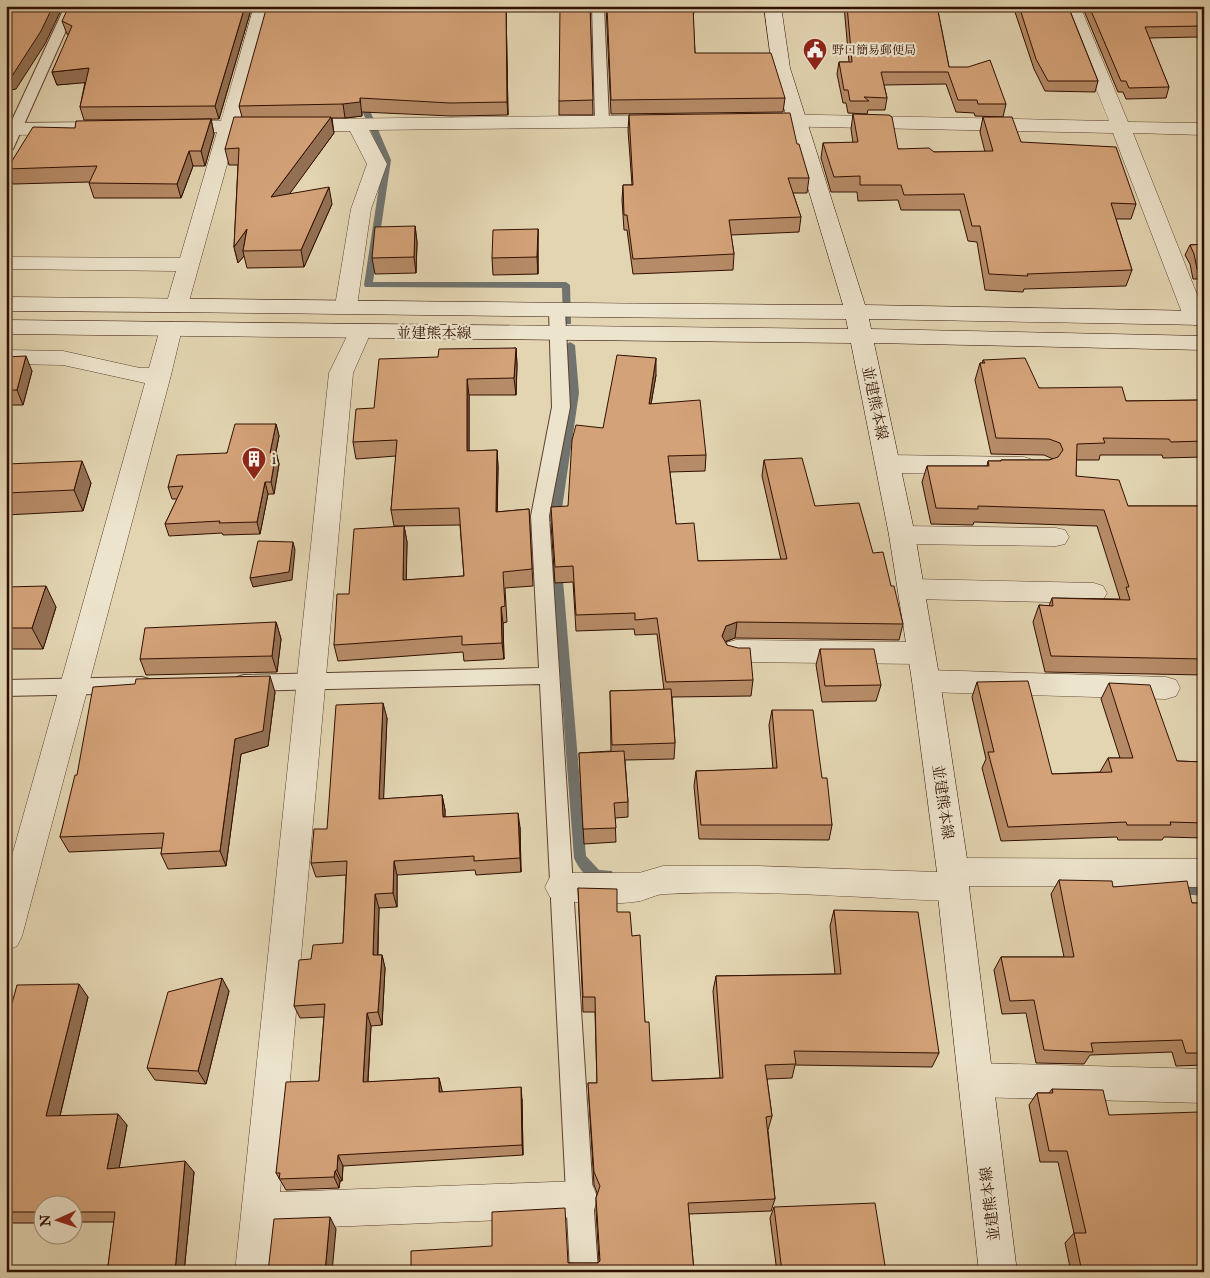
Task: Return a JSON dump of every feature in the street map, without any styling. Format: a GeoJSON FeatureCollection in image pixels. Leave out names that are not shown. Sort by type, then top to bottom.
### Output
{"type":"FeatureCollection","features":[{"type":"Feature","properties":{"kind":"street"},"geometry":{"type":"LineString","coordinates":[[6,936],[188,265],[263,6]]}},
{"type":"Feature","properties":{"kind":"street","name":"並建熊本線"},"geometry":{"type":"LineString","coordinates":[[772,6],[780,68],[859,324],[902,535],[926,681],[953,879],[998,1272]]}},
{"type":"Feature","properties":{"kind":"street"},"geometry":{"type":"LineString","coordinates":[[1071,6],[1200,318]]}},
{"type":"Feature","properties":{"kind":"street"},"geometry":{"type":"LineString","coordinates":[[747,120],[1204,129]]}},
{"type":"Feature","properties":{"kind":"street"},"geometry":{"type":"LineString","coordinates":[[160,127],[680,121]]}},
{"type":"Feature","properties":{"kind":"street"},"geometry":{"type":"LineString","coordinates":[[346,306],[361,209],[377,164],[356,124]]}},
{"type":"Feature","properties":{"kind":"street"},"geometry":{"type":"LineString","coordinates":[[10,129],[131,127]]}},
{"type":"Feature","properties":{"kind":"street"},"geometry":{"type":"LineString","coordinates":[[6,263],[188,265]]}},
{"type":"Feature","properties":{"kind":"street","name":"並建熊本線"},"geometry":{"type":"LineString","coordinates":[[6,304],[360,332],[558,334],[859,324],[1200,318]]}},
{"type":"Feature","properties":{"kind":"street","name":"並建熊本線"},"geometry":{"type":"LineString","coordinates":[[6,327],[346,306],[557,311],[859,324],[1204,343]]}},
{"type":"Feature","properties":{"kind":"street"},"geometry":{"type":"LineString","coordinates":[[254,1272],[342,374],[360,332]]}},
{"type":"Feature","properties":{"kind":"street"},"geometry":{"type":"LineString","coordinates":[[6,357],[63,358],[140,376],[159,375]]}},
{"type":"Feature","properties":{"kind":"street"},"geometry":{"type":"LineString","coordinates":[[888,464],[1043,466]]}},
{"type":"Feature","properties":{"kind":"street"},"geometry":{"type":"LineString","coordinates":[[902,535],[1056,537]]}},
{"type":"Feature","properties":{"kind":"street"},"geometry":{"type":"LineString","coordinates":[[911,589],[1094,593]]}},
{"type":"Feature","properties":{"kind":"street"},"geometry":{"type":"LineString","coordinates":[[736,651],[921,653]]}},
{"type":"Feature","properties":{"kind":"street"},"geometry":{"type":"LineString","coordinates":[[926,681],[1166,688]]}},
{"type":"Feature","properties":{"kind":"street"},"geometry":{"type":"LineString","coordinates":[[561,887],[639,887],[663,880],[953,879],[1204,873]]}},
{"type":"Feature","properties":{"kind":"street"},"geometry":{"type":"LineString","coordinates":[[975,1080],[1204,1086]]}},
{"type":"Feature","properties":{"kind":"street"},"geometry":{"type":"LineString","coordinates":[[260,1211],[580,1198]]}},
{"type":"Feature","properties":{"kind":"lane"},"geometry":{"type":"LineString","coordinates":[[6,149],[10,129],[71,6]]}},
{"type":"Feature","properties":{"kind":"lane"},"geometry":{"type":"LineString","coordinates":[[598,6],[602,121]]}},
{"type":"Feature","properties":{"kind":"lane"},"geometry":{"type":"LineString","coordinates":[[557,311],[561,407],[540,516],[584,1272]]}},
{"type":"Feature","properties":{"kind":"lane"},"geometry":{"type":"LineString","coordinates":[[223,683],[549,676]]}},
{"type":"Feature","properties":{"kind":"lane"},"geometry":{"type":"LineString","coordinates":[[6,688],[164,684]]}},
{"type":"Feature","properties":{"kind":"building"},"geometry":{"type":"Polygon","coordinates":[[[6,6],[53,6],[41,31],[12,76],[6,77],[6,6]]]}},
{"type":"Feature","properties":{"kind":"building"},"geometry":{"type":"Polygon","coordinates":[[[69,6],[245,6],[215,106],[80,107],[89,68],[52,72],[72,26],[62,21],[69,6]]]}},
{"type":"Feature","properties":{"kind":"building"},"geometry":{"type":"Polygon","coordinates":[[[267,6],[506,6],[507,102],[450,103],[360,98],[360,102],[343,104],[239,106],[267,6]]]}},
{"type":"Feature","properties":{"kind":"building"},"geometry":{"type":"Polygon","coordinates":[[[560,6],[590,6],[593,100],[559,101],[560,6]]]}},
{"type":"Feature","properties":{"kind":"building"},"geometry":{"type":"Polygon","coordinates":[[[607,6],[693,6],[695,53],[771,53],[785,98],[611,100],[607,6]]]}},
{"type":"Feature","properties":{"kind":"building"},"geometry":{"type":"Polygon","coordinates":[[[847,6],[937,6],[949,67],[968,67],[990,60],[1006,104],[978,104],[977,100],[958,100],[948,72],[881,72],[887,98],[864,97],[869,101],[850,101],[848,90],[844,90],[839,62],[852,62],[847,6]]]}},
{"type":"Feature","properties":{"kind":"building"},"geometry":{"type":"Polygon","coordinates":[[[1019,6],[1068,6],[1098,81],[1048,81],[1036,59],[1019,6]]]}},
{"type":"Feature","properties":{"kind":"building"},"geometry":{"type":"Polygon","coordinates":[[[1089,6],[1204,6],[1204,30],[1202,26],[1145,27],[1169,87],[1129,88],[1126,81],[1121,81],[1089,6]]]}},
{"type":"Feature","properties":{"kind":"building"},"geometry":{"type":"Polygon","coordinates":[[[790,113],[797,144],[799,144],[809,178],[788,178],[801,217],[729,220],[734,254],[633,259],[627,215],[624,215],[623,185],[633,185],[629,115],[790,113]]]}},
{"type":"Feature","properties":{"kind":"building"},"geometry":{"type":"Polygon","coordinates":[[[853,114],[889,115],[892,117],[898,149],[929,148],[934,152],[993,151],[983,117],[1012,117],[1021,142],[1116,147],[1136,204],[1111,203],[1132,270],[1027,274],[1028,276],[989,274],[980,226],[972,226],[964,194],[904,195],[901,185],[860,185],[860,176],[834,177],[823,143],[858,142],[853,114]]]}},
{"type":"Feature","properties":{"kind":"building"},"geometry":{"type":"Polygon","coordinates":[[[234,117],[331,117],[271,197],[329,187],[301,250],[243,251],[247,229],[234,247],[239,148],[225,149],[234,117]]]}},
{"type":"Feature","properties":{"kind":"building"},"geometry":{"type":"Polygon","coordinates":[[[211,119],[201,151],[189,151],[177,184],[89,183],[97,166],[7,169],[33,127],[75,128],[76,121],[211,119]]]}},
{"type":"Feature","properties":{"kind":"building"},"geometry":{"type":"Polygon","coordinates":[[[415,226],[414,257],[372,258],[375,227],[415,226]]]}},
{"type":"Feature","properties":{"kind":"building"},"geometry":{"type":"Polygon","coordinates":[[[538,229],[537,257],[492,258],[493,230],[538,229]]]}},
{"type":"Feature","properties":{"kind":"building"},"geometry":{"type":"Polygon","coordinates":[[[1204,244],[1204,270],[1197,269],[1190,245],[1204,244]]]}},
{"type":"Feature","properties":{"kind":"building"},"geometry":{"type":"Polygon","coordinates":[[[516,348],[514,378],[467,379],[467,451],[497,450],[496,512],[529,509],[532,569],[503,572],[505,606],[501,607],[502,643],[462,645],[462,636],[334,645],[337,594],[349,594],[354,529],[404,526],[403,580],[464,576],[459,508],[391,510],[397,440],[353,442],[356,409],[374,408],[379,359],[438,357],[439,349],[516,348]]]}},
{"type":"Feature","properties":{"kind":"building"},"geometry":{"type":"Polygon","coordinates":[[[617,355],[656,358],[649,404],[700,400],[706,455],[668,456],[676,524],[694,523],[698,561],[787,559],[764,460],[802,458],[815,506],[859,503],[873,553],[883,552],[903,624],[737,622],[726,626],[722,636],[727,645],[738,648],[750,648],[753,680],[666,682],[657,618],[635,620],[635,613],[576,615],[573,566],[555,567],[551,507],[568,506],[572,440],[576,425],[603,428],[617,355]]]}},
{"type":"Feature","properties":{"kind":"building"},"geometry":{"type":"Polygon","coordinates":[[[26,356],[17,390],[6,390],[6,357],[26,356]]]}},
{"type":"Feature","properties":{"kind":"building"},"geometry":{"type":"Polygon","coordinates":[[[1025,358],[1039,388],[1122,387],[1126,401],[1204,400],[1204,441],[1171,442],[1169,439],[1103,438],[1105,443],[1077,444],[1076,476],[1119,480],[1128,506],[1204,506],[1204,659],[1051,656],[1039,605],[1053,606],[1052,598],[1130,600],[1126,587],[1129,587],[1104,510],[978,506],[978,509],[936,508],[927,466],[989,466],[988,461],[1049,460],[1058,457],[1063,450],[1060,443],[1049,439],[996,438],[980,363],[985,363],[983,360],[1025,358]]]}},
{"type":"Feature","properties":{"kind":"building"},"geometry":{"type":"Polygon","coordinates":[[[235,424],[276,424],[270,453],[276,452],[271,482],[265,482],[257,522],[219,523],[220,521],[165,524],[183,486],[168,487],[177,455],[227,453],[235,424]]]}},
{"type":"Feature","properties":{"kind":"building"},"geometry":{"type":"Polygon","coordinates":[[[82,461],[74,490],[6,493],[6,464],[82,461]]]}},
{"type":"Feature","properties":{"kind":"building"},"geometry":{"type":"Polygon","coordinates":[[[258,541],[293,542],[289,572],[250,578],[258,541]]]}},
{"type":"Feature","properties":{"kind":"building"},"geometry":{"type":"Polygon","coordinates":[[[46,586],[32,628],[6,628],[6,587],[46,586]]]}},
{"type":"Feature","properties":{"kind":"building"},"geometry":{"type":"Polygon","coordinates":[[[276,622],[272,656],[140,659],[145,628],[276,622]]]}},
{"type":"Feature","properties":{"kind":"building"},"geometry":{"type":"Polygon","coordinates":[[[820,649],[874,649],[881,685],[825,686],[820,649]]]}},
{"type":"Feature","properties":{"kind":"building"},"geometry":{"type":"Polygon","coordinates":[[[270,676],[263,731],[235,739],[220,851],[161,854],[164,833],[60,837],[75,775],[77,775],[93,687],[135,684],[136,679],[270,676]]]}},
{"type":"Feature","properties":{"kind":"building"},"geometry":{"type":"Polygon","coordinates":[[[1028,681],[1052,774],[1112,772],[1108,758],[1133,758],[1109,683],[1150,685],[1177,761],[1204,762],[1204,823],[1170,822],[1171,825],[1127,825],[1126,822],[1008,827],[988,752],[994,752],[977,682],[1028,681]]]}},
{"type":"Feature","properties":{"kind":"building"},"geometry":{"type":"Polygon","coordinates":[[[671,689],[675,743],[612,745],[610,691],[671,689]]]}},
{"type":"Feature","properties":{"kind":"building"},"geometry":{"type":"Polygon","coordinates":[[[383,703],[379,799],[442,795],[443,817],[518,813],[520,858],[474,861],[474,856],[394,861],[393,893],[375,894],[373,955],[382,955],[378,1012],[367,1013],[363,1082],[439,1078],[439,1092],[521,1087],[522,1145],[338,1155],[337,1170],[334,1177],[279,1179],[280,1173],[276,1173],[286,1082],[319,1081],[325,1004],[294,1006],[299,960],[311,959],[313,945],[343,943],[347,861],[311,863],[314,829],[327,829],[336,705],[383,703]]]}},
{"type":"Feature","properties":{"kind":"building"},"geometry":{"type":"Polygon","coordinates":[[[772,710],[813,710],[822,778],[827,778],[832,825],[701,825],[696,771],[777,768],[772,710]]]}},
{"type":"Feature","properties":{"kind":"building"},"geometry":{"type":"Polygon","coordinates":[[[624,751],[628,802],[614,803],[616,828],[583,829],[579,753],[624,751]]]}},
{"type":"Feature","properties":{"kind":"building"},"geometry":{"type":"Polygon","coordinates":[[[1059,880],[1112,881],[1113,887],[1187,881],[1192,903],[1204,903],[1204,1053],[1186,1053],[1182,1040],[1091,1043],[1093,1052],[1044,1050],[1034,1000],[1010,1001],[1001,957],[1074,957],[1059,880]]]}},
{"type":"Feature","properties":{"kind":"building"},"geometry":{"type":"Polygon","coordinates":[[[578,888],[617,889],[617,912],[630,912],[632,936],[640,935],[645,1022],[649,1022],[652,1081],[723,1078],[716,976],[841,974],[834,910],[918,912],[939,1053],[794,1051],[796,1064],[765,1065],[772,1116],[766,1117],[775,1199],[688,1203],[694,1272],[411,1272],[411,1251],[492,1246],[492,1212],[565,1208],[568,1263],[598,1263],[600,1261],[596,1198],[600,1186],[594,1172],[588,1083],[597,1083],[595,997],[583,997],[578,888]]]}},
{"type":"Feature","properties":{"kind":"building"},"geometry":{"type":"Polygon","coordinates":[[[222,978],[198,1071],[147,1068],[168,992],[222,978]]]}},
{"type":"Feature","properties":{"kind":"building"},"geometry":{"type":"Polygon","coordinates":[[[79,984],[46,1116],[118,1114],[107,1169],[185,1161],[175,1272],[101,1272],[102,1267],[108,1266],[115,1212],[82,1212],[82,1196],[32,1196],[32,1212],[6,1212],[6,1025],[17,985],[79,984]]]}},
{"type":"Feature","properties":{"kind":"building"},"geometry":{"type":"Polygon","coordinates":[[[1052,1089],[1103,1090],[1109,1115],[1199,1112],[1204,1128],[1204,1272],[1082,1272],[1074,1233],[1086,1233],[1067,1151],[1049,1151],[1037,1093],[1053,1093],[1052,1089]]]}},
{"type":"Feature","properties":{"kind":"building"},"geometry":{"type":"Polygon","coordinates":[[[875,1203],[886,1272],[782,1272],[774,1207],[875,1203]]]}},
{"type":"Feature","properties":{"kind":"building"},"geometry":{"type":"Polygon","coordinates":[[[330,1217],[325,1272],[268,1272],[274,1219],[330,1217]]]}},
{"type":"Feature","properties":{"kind":"waterway"},"geometry":{"type":"LineString","coordinates":[[375,100],[367,113],[387,160],[368,285],[566,285],[568,322]]}},
{"type":"Feature","properties":{"kind":"waterway"},"geometry":{"type":"LineString","coordinates":[[555,522],[574,393],[570,345]]}},
{"type":"Feature","properties":{"kind":"waterway"},"geometry":{"type":"LineString","coordinates":[[557,568],[580,858],[596,876],[607,875]]}},
{"type":"Feature","properties":{"kind":"waterway"},"geometry":{"type":"LineString","coordinates":[[1175,889],[1204,890]]}},
{"type":"Feature","properties":{"kind":"place","name":"野口簡易郵便局"},"geometry":{"type":"Point","coordinates":[815,71]}},
{"type":"Feature","properties":{"kind":"place","name":"i"},"geometry":{"type":"Point","coordinates":[254,480]}}]}
